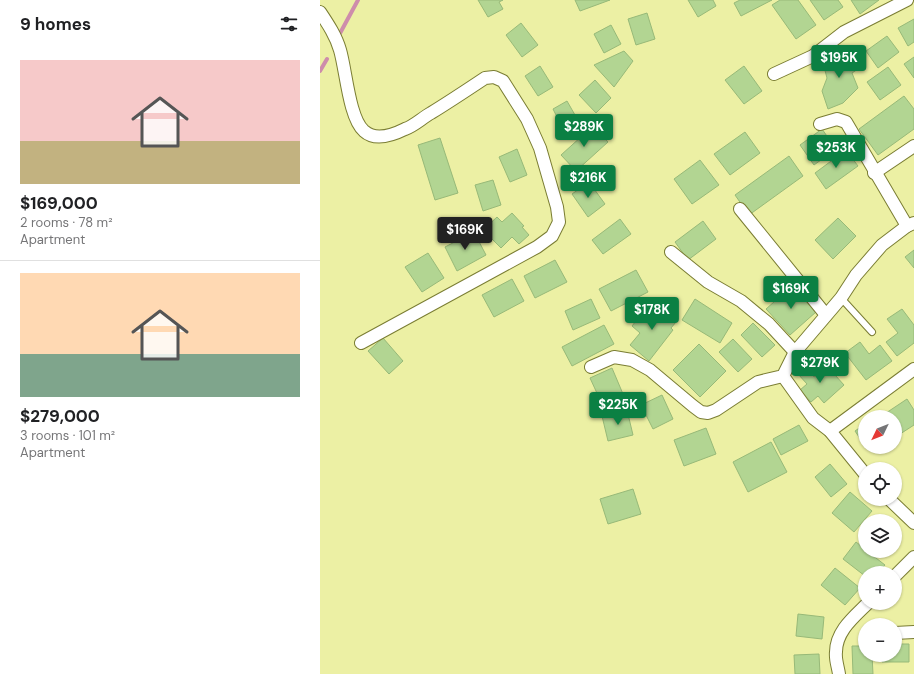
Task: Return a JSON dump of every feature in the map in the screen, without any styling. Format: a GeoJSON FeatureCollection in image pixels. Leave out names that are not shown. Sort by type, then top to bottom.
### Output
{"type":"FeatureCollection","features":[{"type":"Feature","properties":{"kind":"street"},"geometry":{"type":"LineString","coordinates":[[774,74],[813,56],[844,32],[907,0]]}},
{"type":"Feature","properties":{"kind":"street"},"geometry":{"type":"LineString","coordinates":[[320,12],[330,26],[340,50],[353,109],[359,124],[364,131],[371,135],[388,135],[406,129],[485,78],[494,77],[503,81],[527,119],[540,148],[557,207],[559,222],[552,236],[537,247],[361,343]]}},
{"type":"Feature","properties":{"kind":"street"},"geometry":{"type":"LineString","coordinates":[[591,367],[614,357],[632,360],[650,370],[701,412],[708,413],[716,410],[758,382],[783,376],[795,352],[841,298],[856,275],[882,245],[910,225],[874,172],[846,122],[837,119],[820,124]]}},
{"type":"Feature","properties":{"kind":"street"},"geometry":{"type":"LineString","coordinates":[[874,172],[914,146]]}},
{"type":"Feature","properties":{"kind":"street"},"geometry":{"type":"LineString","coordinates":[[740,209],[826,315]]}},
{"type":"Feature","properties":{"kind":"street"},"geometry":{"type":"LineString","coordinates":[[671,252],[708,282],[742,301],[768,324],[795,352]]}},
{"type":"Feature","properties":{"kind":"street"},"geometry":{"type":"LineString","coordinates":[[830,431],[914,369]]}},
{"type":"Feature","properties":{"kind":"street"},"geometry":{"type":"LineString","coordinates":[[783,376],[813,418],[830,431],[858,465]]}},
{"type":"Feature","properties":{"kind":"street"},"geometry":{"type":"LineString","coordinates":[[896,506],[914,523]]}},
{"type":"Feature","properties":{"kind":"street"},"geometry":{"type":"LineString","coordinates":[[902,569],[914,557]]}},
{"type":"Feature","properties":{"kind":"street"},"geometry":{"type":"LineString","coordinates":[[839,674],[836,654],[837,642],[843,629],[861,610]]}},
{"type":"Feature","properties":{"kind":"street"},"geometry":{"type":"LineString","coordinates":[[902,633],[914,632]]}},
{"type":"Feature","properties":{"kind":"lane"},"geometry":{"type":"LineString","coordinates":[[841,298],[872,332]]}},
{"type":"Feature","properties":{"kind":"building"},"geometry":{"type":"Polygon","coordinates":[[[478,0],[503,0],[499,2],[503,9],[488,17],[478,0]]]}},
{"type":"Feature","properties":{"kind":"building"},"geometry":{"type":"Polygon","coordinates":[[[575,0],[610,0],[580,11],[575,0]]]}},
{"type":"Feature","properties":{"kind":"building"},"geometry":{"type":"Polygon","coordinates":[[[688,0],[713,0],[716,6],[698,17],[688,0]]]}},
{"type":"Feature","properties":{"kind":"building"},"geometry":{"type":"Polygon","coordinates":[[[740,0],[772,0],[741,16],[734,3],[740,0]]]}},
{"type":"Feature","properties":{"kind":"building"},"geometry":{"type":"Polygon","coordinates":[[[780,0],[798,0],[816,25],[796,39],[772,5],[780,0]]]}},
{"type":"Feature","properties":{"kind":"building"},"geometry":{"type":"Polygon","coordinates":[[[810,0],[838,0],[843,7],[824,20],[810,0]]]}},
{"type":"Feature","properties":{"kind":"building"},"geometry":{"type":"Polygon","coordinates":[[[851,0],[879,0],[860,14],[851,0]]]}},
{"type":"Feature","properties":{"kind":"building"},"geometry":{"type":"Polygon","coordinates":[[[647,13],[655,39],[636,45],[628,19],[647,13]]]}},
{"type":"Feature","properties":{"kind":"building"},"geometry":{"type":"Polygon","coordinates":[[[914,19],[914,42],[908,46],[898,28],[914,19]]]}},
{"type":"Feature","properties":{"kind":"building"},"geometry":{"type":"Polygon","coordinates":[[[521,23],[538,45],[522,57],[506,35],[521,23]]]}},
{"type":"Feature","properties":{"kind":"building"},"geometry":{"type":"Polygon","coordinates":[[[611,25],[621,44],[604,53],[594,34],[611,25]]]}},
{"type":"Feature","properties":{"kind":"building"},"geometry":{"type":"Polygon","coordinates":[[[887,36],[899,52],[878,68],[866,51],[887,36]]]}},
{"type":"Feature","properties":{"kind":"building"},"geometry":{"type":"Polygon","coordinates":[[[844,48],[858,69],[852,73],[858,88],[843,103],[828,109],[822,91],[827,78],[823,63],[844,48]]]}},
{"type":"Feature","properties":{"kind":"building"},"geometry":{"type":"Polygon","coordinates":[[[624,51],[633,61],[614,87],[594,65],[624,51]]]}},
{"type":"Feature","properties":{"kind":"building"},"geometry":{"type":"Polygon","coordinates":[[[914,57],[914,78],[904,64],[914,57]]]}},
{"type":"Feature","properties":{"kind":"building"},"geometry":{"type":"Polygon","coordinates":[[[540,66],[553,87],[538,96],[525,76],[540,66]]]}},
{"type":"Feature","properties":{"kind":"building"},"geometry":{"type":"Polygon","coordinates":[[[744,66],[762,91],[744,104],[725,80],[744,66]]]}},
{"type":"Feature","properties":{"kind":"building"},"geometry":{"type":"Polygon","coordinates":[[[888,67],[901,85],[880,100],[867,82],[888,67]]]}},
{"type":"Feature","properties":{"kind":"building"},"geometry":{"type":"Polygon","coordinates":[[[595,80],[611,98],[596,113],[579,95],[595,80]]]}},
{"type":"Feature","properties":{"kind":"building"},"geometry":{"type":"Polygon","coordinates":[[[904,96],[914,109],[914,129],[878,155],[859,129],[904,96]]]}},
{"type":"Feature","properties":{"kind":"building"},"geometry":{"type":"Polygon","coordinates":[[[567,101],[575,115],[560,123],[553,109],[567,101]]]}},
{"type":"Feature","properties":{"kind":"building"},"geometry":{"type":"Polygon","coordinates":[[[593,126],[608,142],[576,171],[561,155],[593,126]]]}},
{"type":"Feature","properties":{"kind":"building"},"geometry":{"type":"Polygon","coordinates":[[[822,129],[836,149],[814,165],[800,145],[822,129]]]}},
{"type":"Feature","properties":{"kind":"building"},"geometry":{"type":"Polygon","coordinates":[[[745,132],[760,153],[730,175],[714,154],[745,132]]]}},
{"type":"Feature","properties":{"kind":"building"},"geometry":{"type":"Polygon","coordinates":[[[440,138],[458,193],[435,200],[418,145],[440,138]]]}},
{"type":"Feature","properties":{"kind":"building"},"geometry":{"type":"Polygon","coordinates":[[[517,149],[527,175],[510,182],[499,157],[517,149]]]}},
{"type":"Feature","properties":{"kind":"building"},"geometry":{"type":"Polygon","coordinates":[[[846,150],[858,166],[826,189],[815,173],[846,150]]]}},
{"type":"Feature","properties":{"kind":"building"},"geometry":{"type":"Polygon","coordinates":[[[789,156],[803,176],[749,215],[735,195],[789,156]]]}},
{"type":"Feature","properties":{"kind":"building"},"geometry":{"type":"Polygon","coordinates":[[[700,160],[719,185],[692,204],[674,179],[700,160]]]}},
{"type":"Feature","properties":{"kind":"building"},"geometry":{"type":"Polygon","coordinates":[[[493,180],[501,205],[483,211],[475,185],[493,180]]]}},
{"type":"Feature","properties":{"kind":"building"},"geometry":{"type":"Polygon","coordinates":[[[589,182],[605,204],[588,217],[572,194],[589,182]]]}},
{"type":"Feature","properties":{"kind":"building"},"geometry":{"type":"Polygon","coordinates":[[[512,213],[524,226],[522,227],[529,235],[519,244],[512,237],[501,248],[483,230],[497,217],[502,222],[512,213]]]}},
{"type":"Feature","properties":{"kind":"building"},"geometry":{"type":"Polygon","coordinates":[[[838,218],[856,236],[833,259],[815,240],[838,218]]]}},
{"type":"Feature","properties":{"kind":"building"},"geometry":{"type":"Polygon","coordinates":[[[620,219],[631,234],[603,254],[592,240],[620,219]]]}},
{"type":"Feature","properties":{"kind":"building"},"geometry":{"type":"Polygon","coordinates":[[[703,221],[716,239],[688,260],[675,242],[703,221]]]}},
{"type":"Feature","properties":{"kind":"building"},"geometry":{"type":"Polygon","coordinates":[[[474,232],[486,255],[457,271],[445,247],[474,232]]]}},
{"type":"Feature","properties":{"kind":"building"},"geometry":{"type":"Polygon","coordinates":[[[914,250],[914,268],[905,257],[914,250]]]}},
{"type":"Feature","properties":{"kind":"building"},"geometry":{"type":"Polygon","coordinates":[[[428,253],[444,278],[422,292],[405,267],[428,253]]]}},
{"type":"Feature","properties":{"kind":"building"},"geometry":{"type":"Polygon","coordinates":[[[555,260],[567,282],[535,298],[524,276],[555,260]]]}},
{"type":"Feature","properties":{"kind":"building"},"geometry":{"type":"Polygon","coordinates":[[[636,270],[648,292],[611,311],[599,289],[636,270]]]}},
{"type":"Feature","properties":{"kind":"building"},"geometry":{"type":"Polygon","coordinates":[[[512,279],[524,301],[494,317],[482,295],[512,279]]]}},
{"type":"Feature","properties":{"kind":"building"},"geometry":{"type":"Polygon","coordinates":[[[792,286],[816,312],[790,335],[766,309],[792,286]]]}},
{"type":"Feature","properties":{"kind":"building"},"geometry":{"type":"Polygon","coordinates":[[[591,299],[600,318],[573,330],[565,311],[591,299]]]}},
{"type":"Feature","properties":{"kind":"building"},"geometry":{"type":"Polygon","coordinates":[[[695,299],[732,323],[720,343],[682,320],[695,299]]]}},
{"type":"Feature","properties":{"kind":"building"},"geometry":{"type":"Polygon","coordinates":[[[651,302],[676,322],[671,328],[673,330],[649,361],[630,345],[640,333],[632,326],[651,302]]]}},
{"type":"Feature","properties":{"kind":"building"},"geometry":{"type":"Polygon","coordinates":[[[902,309],[914,325],[914,343],[897,356],[886,342],[898,333],[887,319],[902,309]]]}},
{"type":"Feature","properties":{"kind":"building"},"geometry":{"type":"Polygon","coordinates":[[[753,323],[775,345],[762,357],[741,335],[753,323]]]}},
{"type":"Feature","properties":{"kind":"building"},"geometry":{"type":"Polygon","coordinates":[[[604,325],[614,344],[572,366],[562,347],[604,325]]]}},
{"type":"Feature","properties":{"kind":"building"},"geometry":{"type":"Polygon","coordinates":[[[383,338],[403,361],[389,374],[368,351],[383,338]]]}},
{"type":"Feature","properties":{"kind":"building"},"geometry":{"type":"Polygon","coordinates":[[[733,339],[752,359],[738,372],[719,352],[733,339]]]}},
{"type":"Feature","properties":{"kind":"building"},"geometry":{"type":"Polygon","coordinates":[[[860,342],[869,354],[880,345],[892,361],[866,380],[845,353],[860,342]]]}},
{"type":"Feature","properties":{"kind":"building"},"geometry":{"type":"Polygon","coordinates":[[[699,344],[726,371],[700,397],[673,370],[699,344]]]}},
{"type":"Feature","properties":{"kind":"building"},"geometry":{"type":"Polygon","coordinates":[[[827,366],[844,385],[824,403],[818,396],[811,402],[800,390],[807,384],[798,374],[806,367],[814,377],[827,366]]]}},
{"type":"Feature","properties":{"kind":"building"},"geometry":{"type":"Polygon","coordinates":[[[612,368],[623,394],[602,404],[590,378],[612,368]]]}},
{"type":"Feature","properties":{"kind":"building"},"geometry":{"type":"Polygon","coordinates":[[[662,395],[673,419],[653,429],[641,405],[662,395]]]}},
{"type":"Feature","properties":{"kind":"building"},"geometry":{"type":"Polygon","coordinates":[[[907,399],[914,410],[914,425],[902,433],[902,410],[890,410],[907,399]]]}},
{"type":"Feature","properties":{"kind":"building"},"geometry":{"type":"Polygon","coordinates":[[[627,410],[633,435],[608,441],[602,416],[627,410]]]}},
{"type":"Feature","properties":{"kind":"building"},"geometry":{"type":"Polygon","coordinates":[[[799,425],[808,441],[781,455],[773,439],[799,425]]]}},
{"type":"Feature","properties":{"kind":"building"},"geometry":{"type":"Polygon","coordinates":[[[706,428],[716,454],[684,466],[674,440],[706,428]]]}},
{"type":"Feature","properties":{"kind":"building"},"geometry":{"type":"Polygon","coordinates":[[[771,442],[787,472],[748,492],[733,462],[771,442]]]}},
{"type":"Feature","properties":{"kind":"building"},"geometry":{"type":"Polygon","coordinates":[[[830,464],[847,484],[831,497],[815,477],[830,464]]]}},
{"type":"Feature","properties":{"kind":"building"},"geometry":{"type":"Polygon","coordinates":[[[633,489],[641,514],[608,524],[600,499],[633,489]]]}},
{"type":"Feature","properties":{"kind":"building"},"geometry":{"type":"Polygon","coordinates":[[[850,492],[858,499],[858,506],[866,506],[872,511],[869,514],[858,514],[858,527],[854,532],[832,513],[850,492]]]}},
{"type":"Feature","properties":{"kind":"building"},"geometry":{"type":"Polygon","coordinates":[[[856,542],[858,544],[858,558],[876,558],[885,565],[858,566],[858,571],[843,559],[856,542]]]}},
{"type":"Feature","properties":{"kind":"building"},"geometry":{"type":"Polygon","coordinates":[[[835,568],[858,586],[858,590],[845,605],[821,585],[835,568]]]}},
{"type":"Feature","properties":{"kind":"building"},"geometry":{"type":"Polygon","coordinates":[[[798,614],[824,617],[822,639],[796,636],[798,614]]]}},
{"type":"Feature","properties":{"kind":"building"},"geometry":{"type":"Polygon","coordinates":[[[902,644],[909,644],[909,662],[902,662],[902,644]]]}},
{"type":"Feature","properties":{"kind":"building"},"geometry":{"type":"Polygon","coordinates":[[[852,646],[858,646],[858,662],[872,662],[873,674],[853,674],[852,646]]]}},
{"type":"Feature","properties":{"kind":"building"},"geometry":{"type":"Polygon","coordinates":[[[819,654],[820,674],[795,674],[794,655],[819,654]]]}},
{"type":"Feature","properties":{"kind":"waterway"},"geometry":{"type":"LineString","coordinates":[[338,37],[358,0]]}},
{"type":"Feature","properties":{"kind":"waterway"},"geometry":{"type":"LineString","coordinates":[[320,71],[327,59]]}}]}
